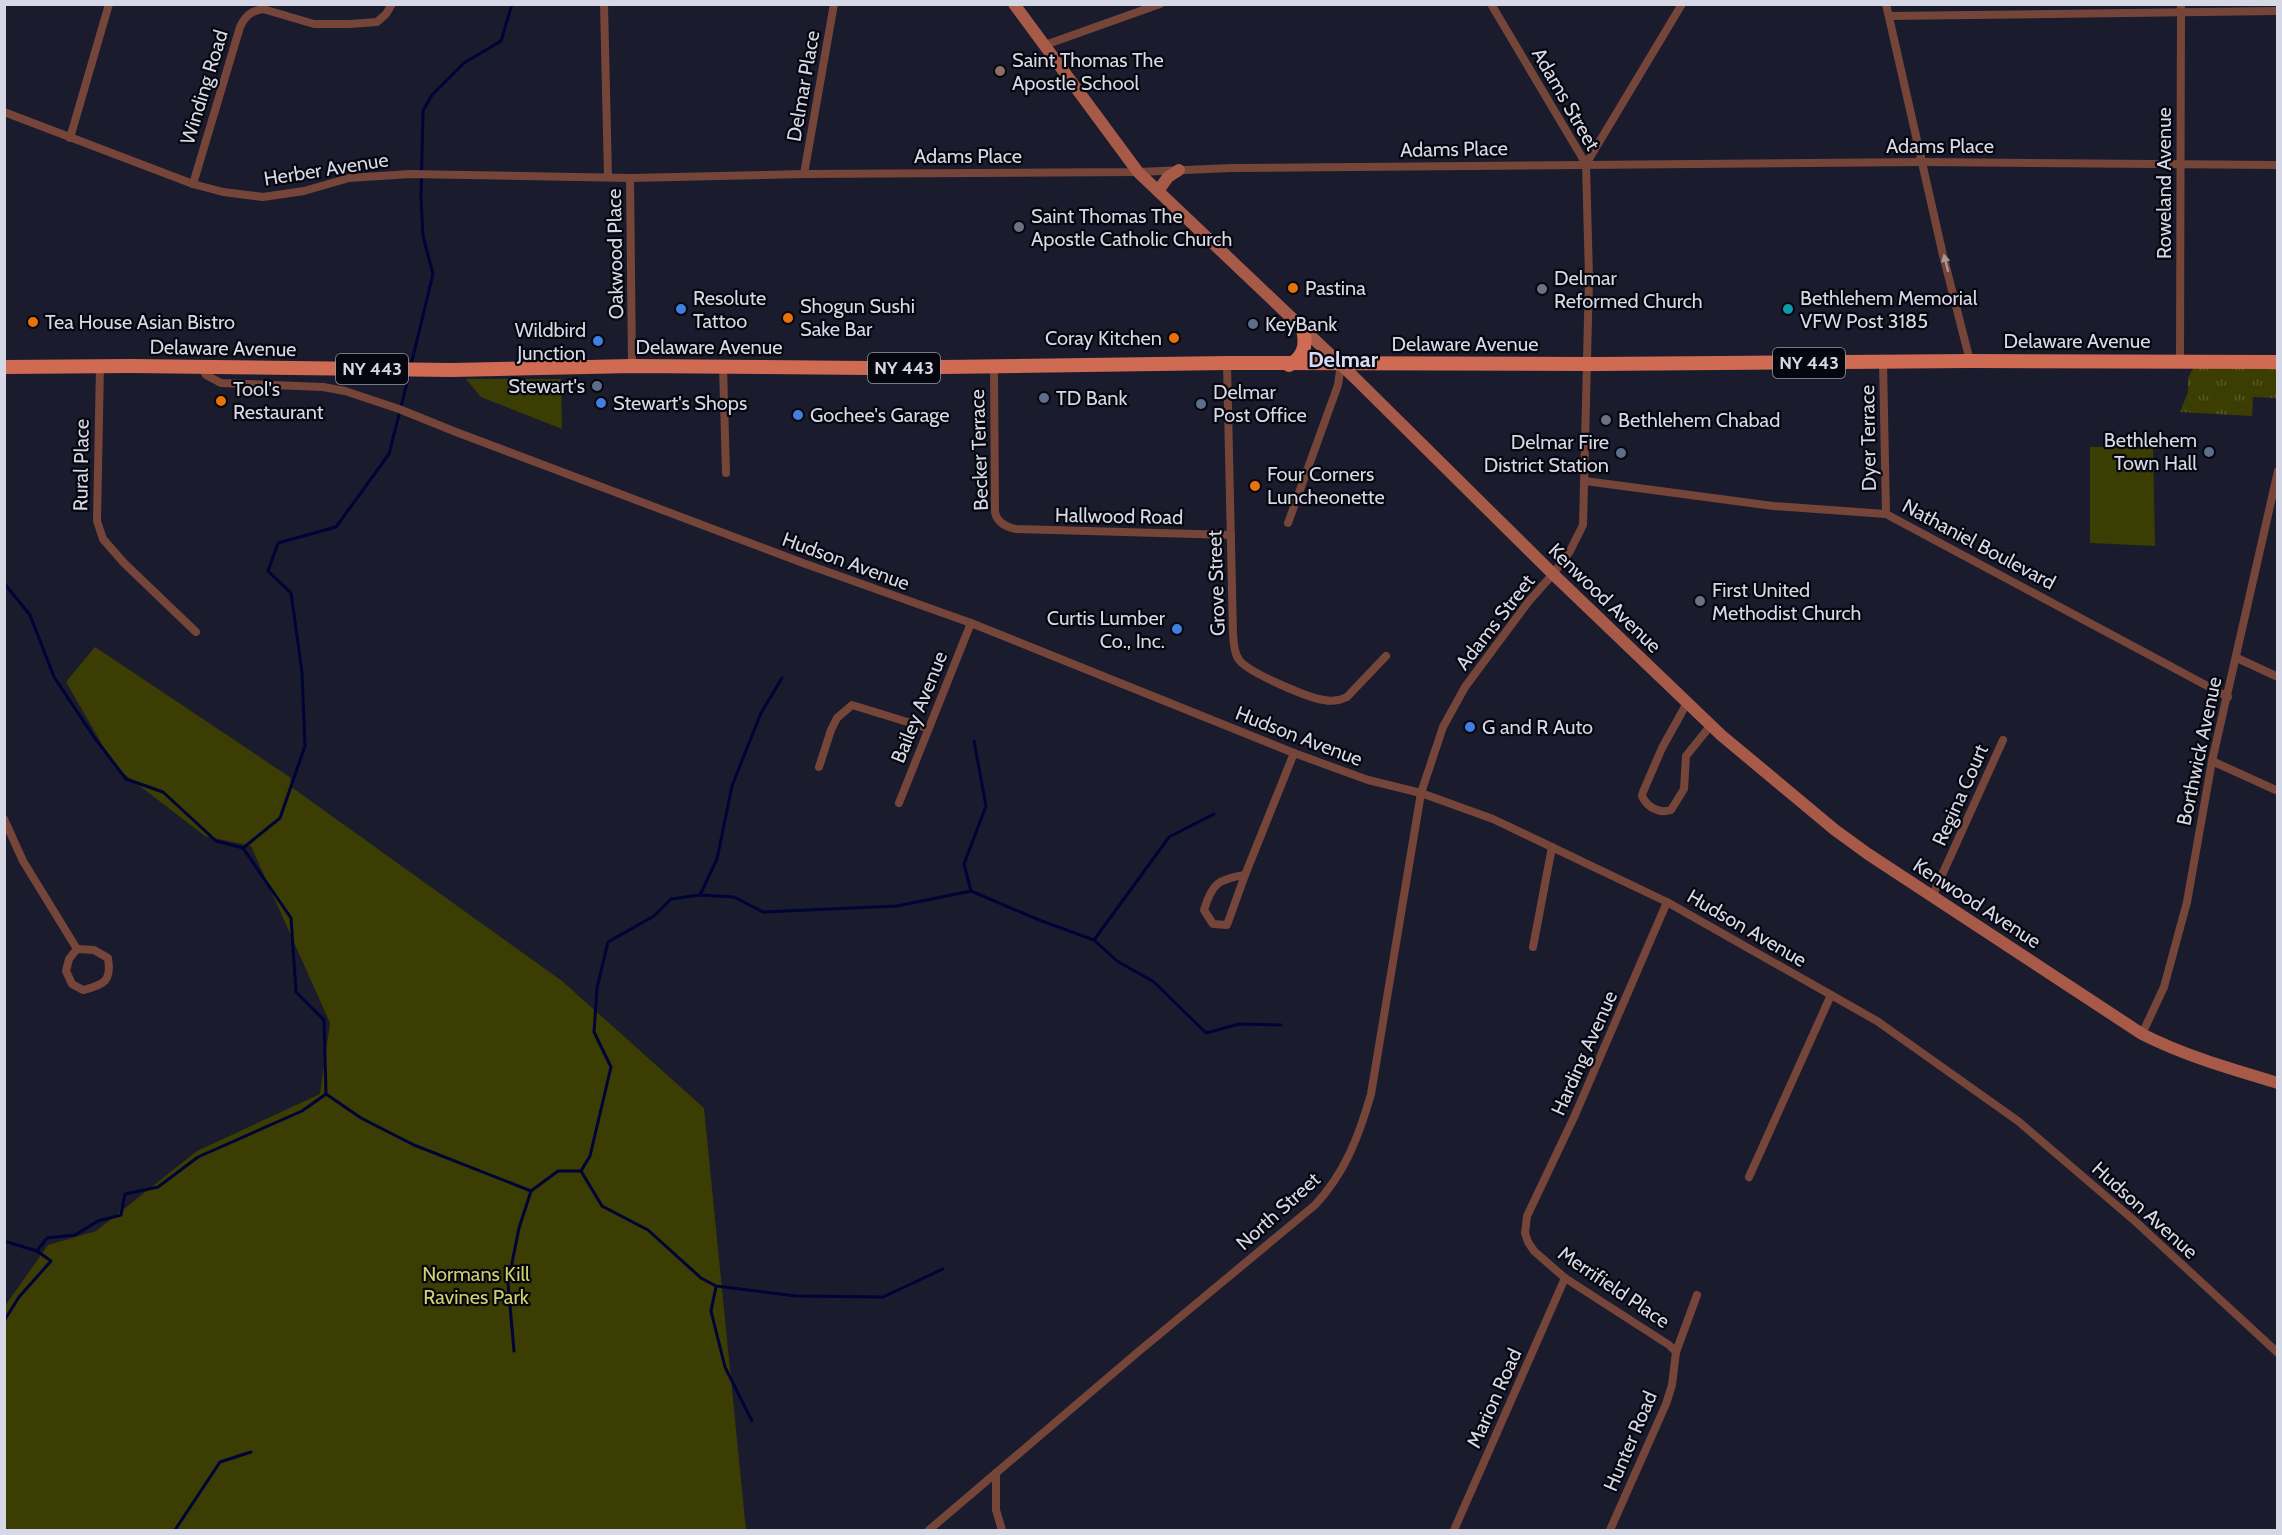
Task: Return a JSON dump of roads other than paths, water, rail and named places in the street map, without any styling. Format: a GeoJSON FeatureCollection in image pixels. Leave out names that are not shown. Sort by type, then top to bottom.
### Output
{"type":"FeatureCollection","features":[{"type":"Feature","properties":{"kind":"main road","name":"Kenwood Avenue"},"geometry":{"type":"LineString","coordinates":[[1014,4],[1138,172],[1341,364],[1553,574],[1711,725],[1835,830],[1932,897],[2142,1034],[2170,1048],[2218,1066],[2277,1083]]}},
{"type":"Feature","properties":{"kind":"main road"},"geometry":{"type":"LineString","coordinates":[[1158,190],[1168,177],[1179,170]]}},
{"type":"Feature","properties":{"kind":"main road"},"geometry":{"type":"LineString","coordinates":[[1289,364],[1302,355],[1305,344],[1303,330]]}},
{"type":"Feature","properties":{"kind":"main road","name":"Delaware Avenue"},"geometry":{"type":"LineString","coordinates":[[4,368],[100,366],[451,370],[632,366],[994,368],[1227,363],[2277,362]]}},
{"type":"Feature","properties":{"kind":"street"},"geometry":{"type":"LineString","coordinates":[[70,138],[109,4]]}},
{"type":"Feature","properties":{"kind":"street","name":"Winding Road"},"geometry":{"type":"LineString","coordinates":[[193,184],[240,27],[248,15],[254,10],[263,9],[314,24],[377,22],[392,4]]}},
{"type":"Feature","properties":{"kind":"street","name":"Oakwood Place"},"geometry":{"type":"LineString","coordinates":[[604,4],[608,177]]}},
{"type":"Feature","properties":{"kind":"street","name":"Delmar Place"},"geometry":{"type":"LineString","coordinates":[[804,174],[834,4]]}},
{"type":"Feature","properties":{"kind":"street"},"geometry":{"type":"LineString","coordinates":[[1045,45],[1160,4]]}},
{"type":"Feature","properties":{"kind":"street","name":"Adams Street"},"geometry":{"type":"LineString","coordinates":[[1424,782],[1443,727],[1462,691],[1529,601],[1553,574],[1570,550],[1583,525],[1589,278],[1586,164],[1491,4]]}},
{"type":"Feature","properties":{"kind":"street"},"geometry":{"type":"LineString","coordinates":[[1586,164],[1682,4]]}},
{"type":"Feature","properties":{"kind":"street"},"geometry":{"type":"LineString","coordinates":[[1886,4],[1970,361]]}},
{"type":"Feature","properties":{"kind":"street"},"geometry":{"type":"LineString","coordinates":[[1889,15],[2182,8],[2277,11]]}},
{"type":"Feature","properties":{"kind":"street","name":"Roweland Avenue"},"geometry":{"type":"LineString","coordinates":[[2180,361],[2182,8]]}},
{"type":"Feature","properties":{"kind":"street","name":"Herber Avenue"},"geometry":{"type":"LineString","coordinates":[[4,112],[193,184],[223,192],[263,197],[366,176],[410,174],[630,178]]}},
{"type":"Feature","properties":{"kind":"street","name":"Adams Place"},"geometry":{"type":"LineString","coordinates":[[630,178],[1586,164],[1922,162],[2277,165]]}},
{"type":"Feature","properties":{"kind":"street","name":"Oakwood Place"},"geometry":{"type":"LineString","coordinates":[[630,178],[632,366]]}},
{"type":"Feature","properties":{"kind":"street","name":"Dyer Terrace"},"geometry":{"type":"LineString","coordinates":[[1883,362],[1886,513]]}},
{"type":"Feature","properties":{"kind":"street","name":"Grove Street"},"geometry":{"type":"LineString","coordinates":[[1227,363],[1235,651],[1239,660],[1264,677],[1308,695],[1323,700],[1340,701],[1347,697],[1386,656]]}},
{"type":"Feature","properties":{"kind":"street"},"geometry":{"type":"LineString","coordinates":[[1288,523],[1338,385],[1341,364]]}},
{"type":"Feature","properties":{"kind":"street","name":"Rural Place"},"geometry":{"type":"LineString","coordinates":[[100,366],[97,521],[103,538],[124,563],[196,632]]}},
{"type":"Feature","properties":{"kind":"street"},"geometry":{"type":"LineString","coordinates":[[723,366],[726,473]]}},
{"type":"Feature","properties":{"kind":"street","name":"Hudson Avenue"},"geometry":{"type":"LineString","coordinates":[[201,367],[206,375],[221,383],[323,387],[345,391],[379,402],[803,563],[971,623],[1294,753],[1368,780],[1421,793],[1493,819],[1552,847],[1667,902],[1877,1021],[1973,1088],[2052,1148],[2136,1222],[2277,1353]]}},
{"type":"Feature","properties":{"kind":"street","name":"Becker Terrace"},"geometry":{"type":"LineString","coordinates":[[994,368],[995,512],[998,519],[1007,527]]}},
{"type":"Feature","properties":{"kind":"street","name":"Borthwick Avenue"},"geometry":{"type":"LineString","coordinates":[[2142,1034],[2164,987],[2187,902],[2212,761],[2277,471]]}},
{"type":"Feature","properties":{"kind":"street","name":"Nathaniel Boulevard"},"geometry":{"type":"LineString","coordinates":[[1584,481],[1773,506],[1886,513],[2107,634],[2153,655],[2228,697]]}},
{"type":"Feature","properties":{"kind":"street","name":"Hallwood Road"},"geometry":{"type":"LineString","coordinates":[[1007,527],[1084,532],[1231,535]]}},
{"type":"Feature","properties":{"kind":"street","name":"Bailey Avenue"},"geometry":{"type":"LineString","coordinates":[[899,803],[927,728],[971,623]]}},
{"type":"Feature","properties":{"kind":"street"},"geometry":{"type":"LineString","coordinates":[[2236,658],[2277,677]]}},
{"type":"Feature","properties":{"kind":"street"},"geometry":{"type":"LineString","coordinates":[[1687,703],[1662,748],[1643,792],[1642,796],[1648,805],[1665,812],[1671,810],[1684,789],[1686,756],[1711,725]]}},
{"type":"Feature","properties":{"kind":"street"},"geometry":{"type":"LineString","coordinates":[[819,767],[837,718],[852,705],[927,728]]}},
{"type":"Feature","properties":{"kind":"street","name":"Regina Court"},"geometry":{"type":"LineString","coordinates":[[1932,897],[2003,740]]}},
{"type":"Feature","properties":{"kind":"street"},"geometry":{"type":"LineString","coordinates":[[1245,875],[1225,878],[1209,892],[1204,910],[1213,924],[1227,925],[1294,753]]}},
{"type":"Feature","properties":{"kind":"street"},"geometry":{"type":"LineString","coordinates":[[2212,761],[2277,791]]}},
{"type":"Feature","properties":{"kind":"street","name":"North Street"},"geometry":{"type":"LineString","coordinates":[[929,1530],[1315,1205],[1331,1188],[1341,1172],[1363,1122],[1371,1094],[1424,782]]}},
{"type":"Feature","properties":{"kind":"street"},"geometry":{"type":"LineString","coordinates":[[4,819],[23,861],[77,949]]}},
{"type":"Feature","properties":{"kind":"street"},"geometry":{"type":"LineString","coordinates":[[1533,947],[1552,847]]}},
{"type":"Feature","properties":{"kind":"street","name":"Harding Avenue"},"geometry":{"type":"LineString","coordinates":[[1527,1216],[1575,1115],[1667,902]]}},
{"type":"Feature","properties":{"kind":"street"},"geometry":{"type":"LineString","coordinates":[[77,949],[94,950],[108,958],[110,969],[108,978],[102,985],[83,990],[72,984],[66,971],[69,959],[77,949]]}},
{"type":"Feature","properties":{"kind":"street"},"geometry":{"type":"LineString","coordinates":[[1749,1177],[1831,995]]}},
{"type":"Feature","properties":{"kind":"street","name":"Merrifield Place"},"geometry":{"type":"LineString","coordinates":[[1527,1216],[1525,1233],[1534,1251],[1565,1278],[1669,1345],[1676,1352]]}},
{"type":"Feature","properties":{"kind":"street","name":"Marion Road"},"geometry":{"type":"LineString","coordinates":[[1454,1530],[1565,1278]]}},
{"type":"Feature","properties":{"kind":"street","name":"Hunter Road"},"geometry":{"type":"LineString","coordinates":[[1610,1530],[1666,1404],[1672,1385],[1676,1352],[1697,1295]]}},
{"type":"Feature","properties":{"kind":"street"},"geometry":{"type":"LineString","coordinates":[[996,1473],[996,1510],[1002,1530]]}},
{"type":"Feature","properties":{"kind":"waterway"},"geometry":{"type":"LineString","coordinates":[[411,365],[433,274],[423,236],[421,198],[423,111],[432,95],[464,63],[501,41],[512,4]]}},
{"type":"Feature","properties":{"kind":"waterway"},"geometry":{"type":"LineString","coordinates":[[243,848],[280,818],[305,746],[302,672],[291,593],[268,571],[278,543],[336,527],[389,454],[409,375]]}},
{"type":"Feature","properties":{"kind":"waterway"},"geometry":{"type":"LineString","coordinates":[[4,583],[30,615],[54,677],[94,737],[126,779],[163,792],[216,841],[243,848],[291,918],[296,992],[324,1020],[326,1094],[302,1111],[198,1157],[158,1187],[125,1194],[121,1215],[98,1221],[75,1235],[47,1238],[37,1251],[51,1261],[19,1297],[4,1321]]}},
{"type":"Feature","properties":{"kind":"waterway"},"geometry":{"type":"LineString","coordinates":[[700,895],[717,859],[732,786],[761,713],[782,678]]}},
{"type":"Feature","properties":{"kind":"waterway"},"geometry":{"type":"LineString","coordinates":[[971,891],[964,864],[986,806],[974,741]]}},
{"type":"Feature","properties":{"kind":"waterway"},"geometry":{"type":"LineString","coordinates":[[326,1094],[361,1118],[414,1145],[531,1191],[558,1171],[581,1171],[590,1156],[611,1067],[594,1032],[597,988],[608,942],[654,916],[671,899],[700,895],[734,897],[763,912],[897,906],[971,891],[1094,940],[1169,837],[1214,814]]}},
{"type":"Feature","properties":{"kind":"waterway"},"geometry":{"type":"LineString","coordinates":[[1094,940],[1117,961],[1154,982],[1206,1033],[1239,1024],[1281,1025]]}},
{"type":"Feature","properties":{"kind":"waterway"},"geometry":{"type":"LineString","coordinates":[[581,1171],[602,1206],[648,1230],[701,1278],[716,1286],[796,1296],[883,1297],[943,1269]]}},
{"type":"Feature","properties":{"kind":"waterway"},"geometry":{"type":"LineString","coordinates":[[514,1351],[508,1283],[519,1228],[531,1191]]}},
{"type":"Feature","properties":{"kind":"waterway"},"geometry":{"type":"LineString","coordinates":[[4,1241],[37,1251]]}},
{"type":"Feature","properties":{"kind":"waterway"},"geometry":{"type":"LineString","coordinates":[[716,1287],[711,1311],[725,1367],[752,1421]]}},
{"type":"Feature","properties":{"kind":"waterway"},"geometry":{"type":"LineString","coordinates":[[175,1530],[220,1462],[251,1452]]}},
{"type":"Feature","properties":{"kind":"place","name":"Saint Thomas The Apostle School"},"geometry":{"type":"Point","coordinates":[1000,71]}},
{"type":"Feature","properties":{"kind":"place","name":"Saint Thomas The Apostle Catholic Church"},"geometry":{"type":"Point","coordinates":[1019,227]}},
{"type":"Feature","properties":{"kind":"place","name":"Pastina"},"geometry":{"type":"Point","coordinates":[1293,288]}},
{"type":"Feature","properties":{"kind":"place","name":"Delmar Reformed Church"},"geometry":{"type":"Point","coordinates":[1542,289]}},
{"type":"Feature","properties":{"kind":"place","name":"Resolute Tattoo"},"geometry":{"type":"Point","coordinates":[681,309]}},
{"type":"Feature","properties":{"kind":"place","name":"Bethlehem Memorial VFW Post 3185"},"geometry":{"type":"Point","coordinates":[1788,309]}},
{"type":"Feature","properties":{"kind":"place","name":"Shogun Sushi Sake Bar"},"geometry":{"type":"Point","coordinates":[788,318]}},
{"type":"Feature","properties":{"kind":"place","name":"Tea House Asian Bistro"},"geometry":{"type":"Point","coordinates":[33,322]}},
{"type":"Feature","properties":{"kind":"place","name":"KeyBank"},"geometry":{"type":"Point","coordinates":[1253,324]}},
{"type":"Feature","properties":{"kind":"place","name":"Coray Kitchen"},"geometry":{"type":"Point","coordinates":[1174,338]}},
{"type":"Feature","properties":{"kind":"place","name":"Wildbird Junction"},"geometry":{"type":"Point","coordinates":[598,341]}},
{"type":"Feature","properties":{"kind":"place","name":"Stewart's"},"geometry":{"type":"Point","coordinates":[597,386]}},
{"type":"Feature","properties":{"kind":"place","name":"TD Bank"},"geometry":{"type":"Point","coordinates":[1044,398]}},
{"type":"Feature","properties":{"kind":"place","name":"Tool's Restaurant"},"geometry":{"type":"Point","coordinates":[221,401]}},
{"type":"Feature","properties":{"kind":"place","name":"Stewart's Shops"},"geometry":{"type":"Point","coordinates":[601,403]}},
{"type":"Feature","properties":{"kind":"place","name":"Delmar Post Office"},"geometry":{"type":"Point","coordinates":[1201,404]}},
{"type":"Feature","properties":{"kind":"place","name":"Gochee's Garage"},"geometry":{"type":"Point","coordinates":[798,415]}},
{"type":"Feature","properties":{"kind":"place","name":"Bethlehem Chabad"},"geometry":{"type":"Point","coordinates":[1606,420]}},
{"type":"Feature","properties":{"kind":"place","name":"Bethlehem Town Hall"},"geometry":{"type":"Point","coordinates":[2209,452]}},
{"type":"Feature","properties":{"kind":"place","name":"Delmar Fire District Station"},"geometry":{"type":"Point","coordinates":[1621,453]}},
{"type":"Feature","properties":{"kind":"place","name":"Four Corners Luncheonette"},"geometry":{"type":"Point","coordinates":[1255,486]}},
{"type":"Feature","properties":{"kind":"place","name":"First United Methodist Church"},"geometry":{"type":"Point","coordinates":[1700,601]}},
{"type":"Feature","properties":{"kind":"place","name":"Curtis Lumber Co., Inc."},"geometry":{"type":"Point","coordinates":[1177,629]}},
{"type":"Feature","properties":{"kind":"place","name":"G and R Auto"},"geometry":{"type":"Point","coordinates":[1470,727]}},
{"type":"Feature","properties":{"kind":"district","name":"Delmar"},"geometry":{"type":"Point","coordinates":[1343,359]}},
{"type":"Feature","properties":{"kind":"park label","name":"Normans Kill Ravines Park"},"geometry":{"type":"Point","coordinates":[476,1286]}}]}
